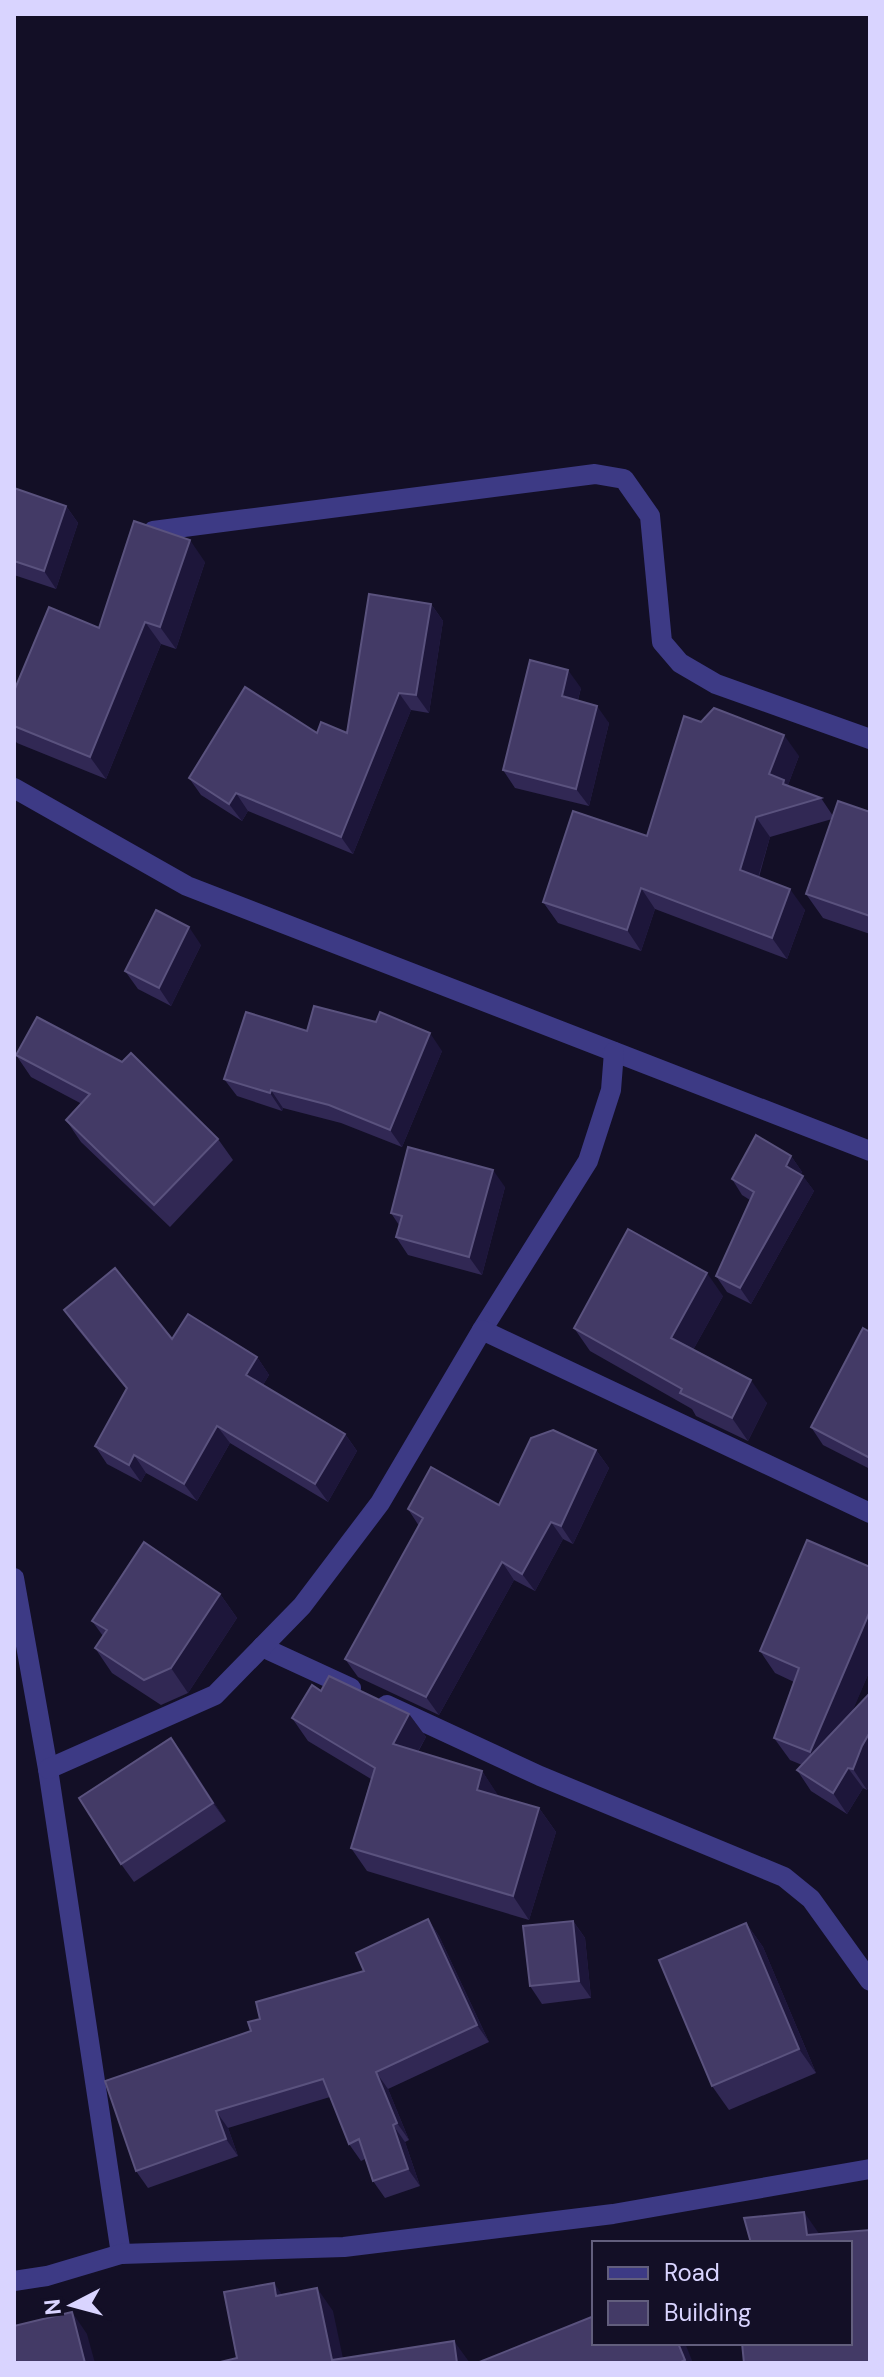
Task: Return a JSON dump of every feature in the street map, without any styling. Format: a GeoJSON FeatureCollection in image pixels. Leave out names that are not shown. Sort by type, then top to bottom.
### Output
{"type":"FeatureCollection","features":[{"type":"Feature","properties":{"kind":"street"},"geometry":{"type":"LineString","coordinates":[[153,531],[595,474],[624,479],[650,516],[662,642],[680,663],[716,684],[870,739]]}},
{"type":"Feature","properties":{"kind":"street"},"geometry":{"type":"LineString","coordinates":[[14,788],[187,886],[870,1151]]}},
{"type":"Feature","properties":{"kind":"street"},"geometry":{"type":"LineString","coordinates":[[48,1769],[215,1695],[302,1606],[380,1503],[482,1330],[588,1161],[611,1090],[614,1052]]}},
{"type":"Feature","properties":{"kind":"street"},"geometry":{"type":"LineString","coordinates":[[482,1330],[870,1513]]}},
{"type":"Feature","properties":{"kind":"street"},"geometry":{"type":"LineString","coordinates":[[14,1578],[48,1769],[121,2254]]}},
{"type":"Feature","properties":{"kind":"street"},"geometry":{"type":"LineString","coordinates":[[262,1647],[540,1776],[784,1877],[811,1899],[870,1981]]}},
{"type":"Feature","properties":{"kind":"street"},"geometry":{"type":"LineString","coordinates":[[14,2281],[47,2276],[121,2254],[344,2247],[613,2214],[870,2169]]}},
{"type":"Feature","properties":{"kind":"building"},"geometry":{"type":"Polygon","coordinates":[[[14,488],[66,506],[44,571],[14,561],[14,488]]]}},
{"type":"Feature","properties":{"kind":"building"},"geometry":{"type":"Polygon","coordinates":[[[134,521],[190,540],[160,627],[145,622],[90,757],[14,726],[14,691],[49,607],[99,628],[134,521]]]}},
{"type":"Feature","properties":{"kind":"building"},"geometry":{"type":"Polygon","coordinates":[[[369,594],[431,604],[416,695],[399,693],[341,837],[236,793],[229,804],[189,778],[245,687],[317,733],[321,722],[347,733],[369,594]]]}},
{"type":"Feature","properties":{"kind":"building"},"geometry":{"type":"Polygon","coordinates":[[[530,660],[568,670],[562,696],[597,706],[576,789],[503,770],[530,660]]]}},
{"type":"Feature","properties":{"kind":"building"},"geometry":{"type":"Polygon","coordinates":[[[714,708],[784,735],[769,774],[784,780],[783,784],[821,798],[756,817],[740,870],[790,889],[772,938],[641,888],[627,930],[543,902],[573,811],[647,836],[684,716],[701,722],[714,708]]]}},
{"type":"Feature","properties":{"kind":"building"},"geometry":{"type":"Polygon","coordinates":[[[838,801],[870,812],[870,916],[806,894],[838,801]]]}},
{"type":"Feature","properties":{"kind":"building"},"geometry":{"type":"Polygon","coordinates":[[[156,910],[189,927],[159,988],[125,971],[156,910]]]}},
{"type":"Feature","properties":{"kind":"building"},"geometry":{"type":"Polygon","coordinates":[[[314,1006],[376,1022],[380,1012],[430,1033],[390,1130],[329,1105],[271,1090],[270,1093],[224,1079],[246,1012],[307,1031],[314,1006]]]}},
{"type":"Feature","properties":{"kind":"building"},"geometry":{"type":"Polygon","coordinates":[[[37,1017],[122,1062],[131,1053],[218,1139],[154,1205],[66,1120],[90,1094],[16,1055],[37,1017]]]}},
{"type":"Feature","properties":{"kind":"building"},"geometry":{"type":"Polygon","coordinates":[[[756,1135],[791,1156],[786,1166],[803,1176],[740,1288],[716,1276],[754,1192],[732,1179],[756,1135]]]}},
{"type":"Feature","properties":{"kind":"building"},"geometry":{"type":"Polygon","coordinates":[[[408,1147],[493,1170],[469,1257],[396,1237],[402,1216],[391,1213],[408,1147]]]}},
{"type":"Feature","properties":{"kind":"building"},"geometry":{"type":"Polygon","coordinates":[[[628,1229],[707,1273],[671,1338],[751,1380],[732,1418],[680,1393],[682,1389],[574,1328],[628,1229]]]}},
{"type":"Feature","properties":{"kind":"building"},"geometry":{"type":"Polygon","coordinates":[[[115,1268],[172,1339],[188,1314],[257,1357],[246,1375],[345,1434],[315,1484],[217,1426],[184,1484],[134,1455],[129,1465],[95,1446],[127,1388],[64,1310],[115,1268]]]}},
{"type":"Feature","properties":{"kind":"building"},"geometry":{"type":"Polygon","coordinates":[[[863,1328],[870,1332],[870,1458],[811,1427],[863,1328]]]}},
{"type":"Feature","properties":{"kind":"building"},"geometry":{"type":"Polygon","coordinates":[[[553,1430],[596,1450],[561,1526],[551,1522],[522,1574],[502,1562],[426,1697],[345,1659],[423,1518],[408,1509],[431,1467],[499,1505],[531,1438],[553,1430]]]}},
{"type":"Feature","properties":{"kind":"building"},"geometry":{"type":"Polygon","coordinates":[[[807,1540],[870,1567],[870,1611],[810,1752],[774,1738],[799,1668],[760,1651],[807,1540]]]}},
{"type":"Feature","properties":{"kind":"building"},"geometry":{"type":"Polygon","coordinates":[[[144,1542],[220,1594],[171,1668],[144,1680],[95,1648],[107,1630],[92,1621],[144,1542]]]}},
{"type":"Feature","properties":{"kind":"building"},"geometry":{"type":"Polygon","coordinates":[[[329,1676],[409,1714],[393,1744],[482,1771],[477,1790],[539,1808],[513,1896],[351,1848],[375,1768],[292,1718],[312,1685],[321,1691],[329,1676]]]}},
{"type":"Feature","properties":{"kind":"building"},"geometry":{"type":"Polygon","coordinates":[[[870,1693],[870,1732],[853,1769],[848,1768],[833,1793],[797,1770],[870,1693]]]}},
{"type":"Feature","properties":{"kind":"building"},"geometry":{"type":"Polygon","coordinates":[[[171,1738],[213,1803],[121,1864],[79,1798],[171,1738]]]}},
{"type":"Feature","properties":{"kind":"building"},"geometry":{"type":"Polygon","coordinates":[[[428,1919],[477,2025],[376,2072],[397,2123],[393,2125],[408,2169],[373,2181],[359,2139],[349,2144],[323,2079],[216,2111],[226,2139],[136,2171],[105,2081],[251,2031],[248,2022],[260,2019],[256,2002],[364,1971],[356,1953],[428,1919]]]}},
{"type":"Feature","properties":{"kind":"building"},"geometry":{"type":"Polygon","coordinates":[[[573,1921],[579,1981],[530,1986],[523,1926],[573,1921]]]}},
{"type":"Feature","properties":{"kind":"building"},"geometry":{"type":"Polygon","coordinates":[[[746,1923],[799,2049],[712,2086],[659,1960],[746,1923]]]}},
{"type":"Feature","properties":{"kind":"building"},"geometry":{"type":"Polygon","coordinates":[[[804,2212],[807,2235],[870,2230],[870,2363],[744,2363],[742,2345],[852,2345],[852,2241],[750,2241],[744,2218],[804,2212]]]}},
{"type":"Feature","properties":{"kind":"building"},"geometry":{"type":"Polygon","coordinates":[[[274,2283],[276,2296],[317,2288],[332,2360],[454,2341],[457,2363],[220,2363],[237,2358],[224,2292],[274,2283]]]}},
{"type":"Feature","properties":{"kind":"building"},"geometry":{"type":"Polygon","coordinates":[[[72,2312],[85,2363],[14,2363],[14,2326],[72,2312]]]}},
{"type":"Feature","properties":{"kind":"building"},"geometry":{"type":"Polygon","coordinates":[[[592,2317],[592,2345],[679,2345],[685,2360],[679,2363],[477,2363],[592,2317]]]}}]}
